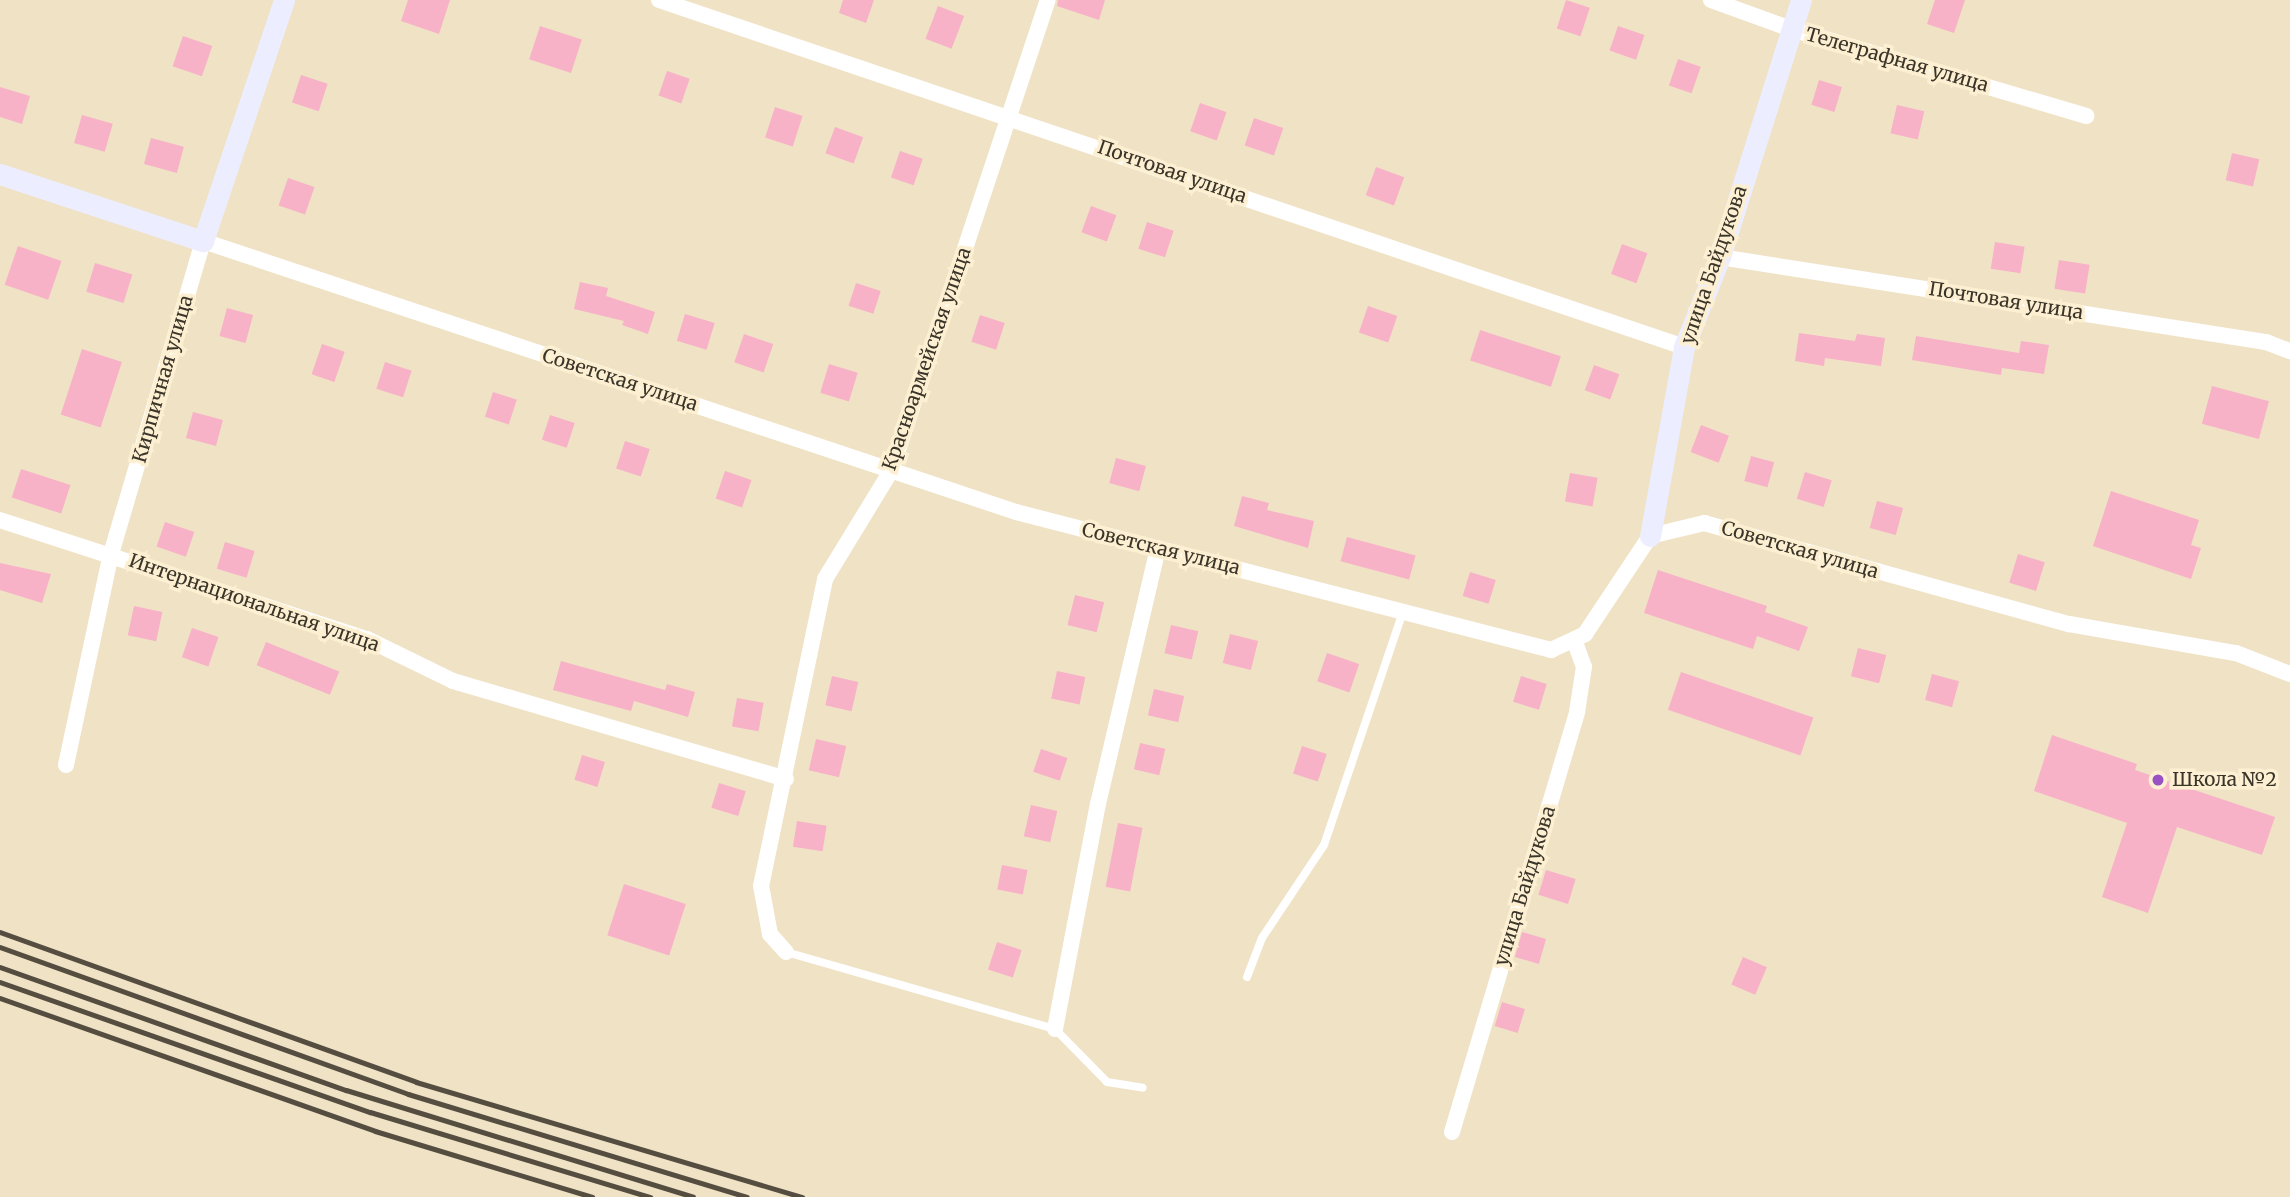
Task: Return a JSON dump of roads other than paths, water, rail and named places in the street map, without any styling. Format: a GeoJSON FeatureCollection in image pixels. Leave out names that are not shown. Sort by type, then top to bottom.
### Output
{"type":"FeatureCollection","features":[{"type":"Feature","properties":{"kind":"street","name":"Кирпичная улица"},"geometry":{"type":"LineString","coordinates":[[66,765],[111,554],[203,241],[284,0]]}},
{"type":"Feature","properties":{"kind":"street","name":"Почтовая улица"},"geometry":{"type":"LineString","coordinates":[[659,0],[1010,116],[1684,347]]}},
{"type":"Feature","properties":{"kind":"street","name":"Красноармейская улица"},"geometry":{"type":"LineString","coordinates":[[786,952],[770,934],[761,886],[825,579],[891,471],[1048,0]]}},
{"type":"Feature","properties":{"kind":"street","name":"Телеграфная улица"},"geometry":{"type":"LineString","coordinates":[[1711,0],[1791,29],[2086,116]]}},
{"type":"Feature","properties":{"kind":"street","name":"улица Байдукова"},"geometry":{"type":"LineString","coordinates":[[1650,536],[1684,347],[1720,257],[1801,0]]}},
{"type":"Feature","properties":{"kind":"street","name":"Советская улица"},"geometry":{"type":"LineString","coordinates":[[0,174],[1016,512],[1404,609],[1550,650],[1574,639]]}},
{"type":"Feature","properties":{"kind":"street","name":"Почтовая улица"},"geometry":{"type":"LineString","coordinates":[[1720,257],[2266,342],[2290,351]]}},
{"type":"Feature","properties":{"kind":"street","name":"Интернациональная улица"},"geometry":{"type":"LineString","coordinates":[[0,520],[367,639],[453,681],[784,778]]}},
{"type":"Feature","properties":{"kind":"street","name":"Советская улица"},"geometry":{"type":"LineString","coordinates":[[1650,536],[1704,523],[2068,624],[2236,653],[2290,674]]}},
{"type":"Feature","properties":{"kind":"street"},"geometry":{"type":"LineString","coordinates":[[1574,639],[1585,634],[1650,536]]}},
{"type":"Feature","properties":{"kind":"street"},"geometry":{"type":"LineString","coordinates":[[1055,1029],[1098,804],[1158,548]]}},
{"type":"Feature","properties":{"kind":"street","name":"улица Байдукова"},"geometry":{"type":"LineString","coordinates":[[1452,1132],[1577,712],[1584,667],[1574,639]]}},
{"type":"Feature","properties":{"kind":"lane"},"geometry":{"type":"LineString","coordinates":[[1247,977],[1262,937],[1324,845],[1404,609]]}},
{"type":"Feature","properties":{"kind":"lane"},"geometry":{"type":"LineString","coordinates":[[786,952],[1055,1029],[1107,1082],[1143,1088]]}},
{"type":"Feature","properties":{"kind":"railway"},"geometry":{"type":"LineString","coordinates":[[0,932],[416,1082],[802,1197]]}},
{"type":"Feature","properties":{"kind":"railway"},"geometry":{"type":"LineString","coordinates":[[0,947],[408,1094],[747,1197]]}},
{"type":"Feature","properties":{"kind":"railway"},"geometry":{"type":"LineString","coordinates":[[0,967],[346,1090],[693,1197]]}},
{"type":"Feature","properties":{"kind":"railway"},"geometry":{"type":"LineString","coordinates":[[0,982],[370,1112],[650,1197]]}},
{"type":"Feature","properties":{"kind":"railway"},"geometry":{"type":"LineString","coordinates":[[0,998],[375,1131],[592,1197]]}},
{"type":"Feature","properties":{"kind":"place","name":"Школа №2"},"geometry":{"type":"Point","coordinates":[2158,780]}}]}
